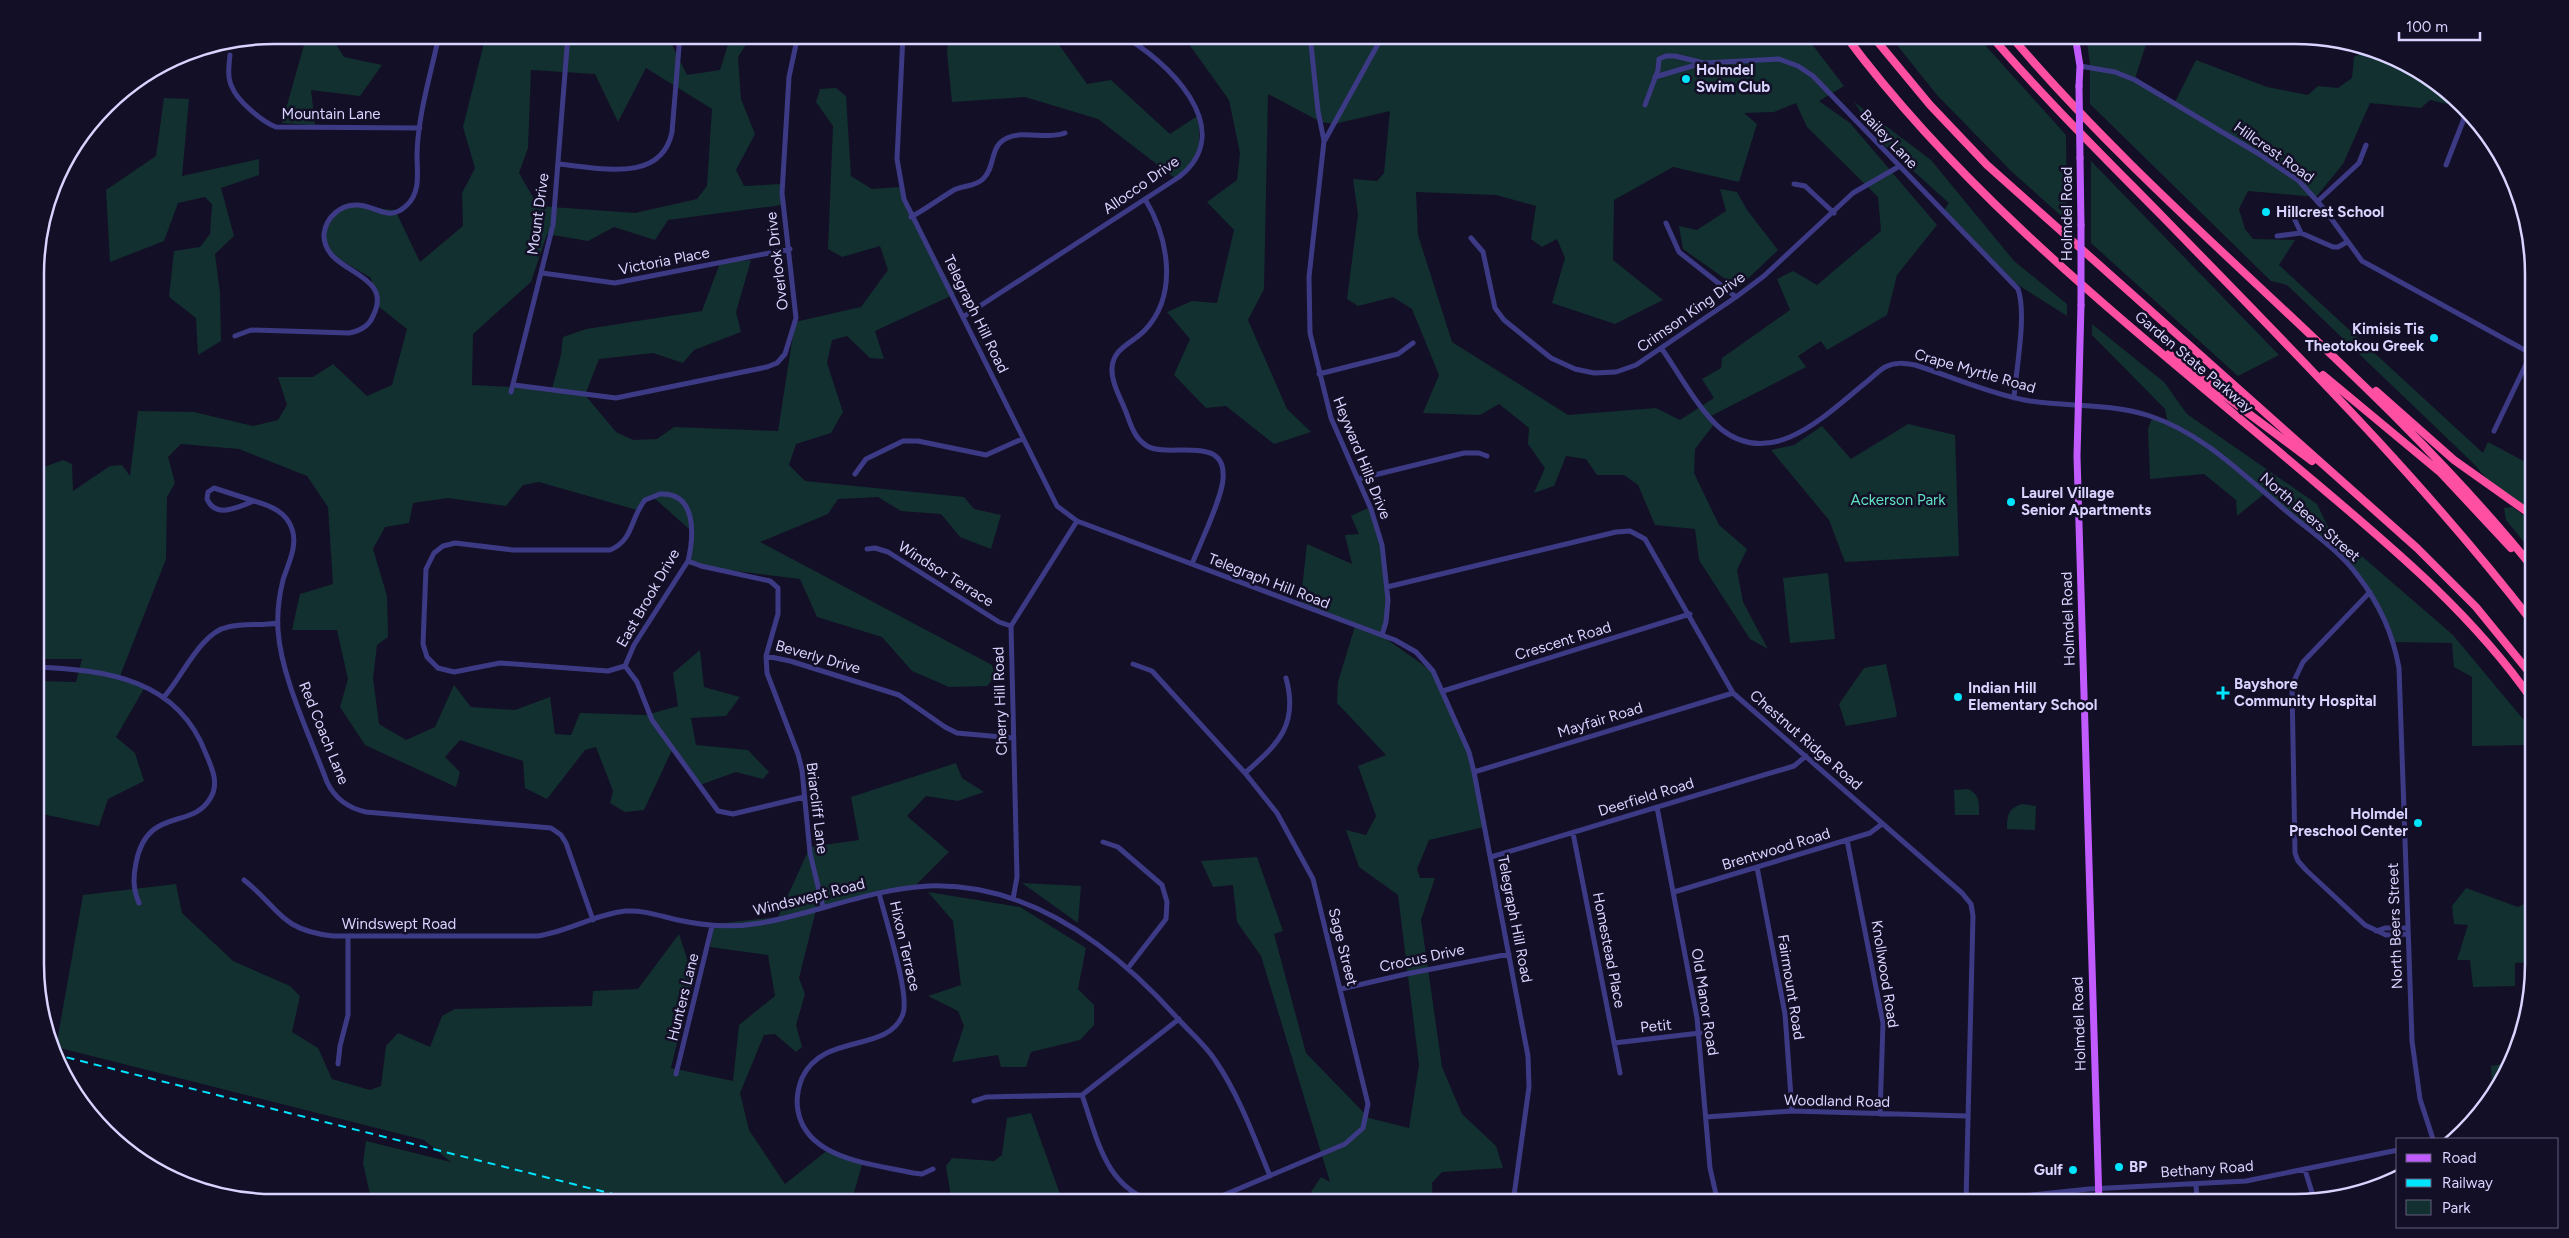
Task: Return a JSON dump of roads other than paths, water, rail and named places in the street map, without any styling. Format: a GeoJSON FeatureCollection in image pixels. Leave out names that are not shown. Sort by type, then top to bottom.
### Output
{"type":"FeatureCollection","features":[{"type":"Feature","properties":{"kind":"highway","name":"Garden State Parkway"},"geometry":{"type":"LineString","coordinates":[[1852,44],[1902,107],[1964,174],[2052,258],[2418,570],[2480,634],[2525,691]]}},
{"type":"Feature","properties":{"kind":"highway","name":"Garden State Parkway"},"geometry":{"type":"LineString","coordinates":[[1879,44],[1930,105],[1992,170],[2417,548],[2462,592],[2525,667]]}},
{"type":"Feature","properties":{"kind":"highway"},"geometry":{"type":"LineString","coordinates":[[1998,44],[2056,108],[2284,342],[2430,497],[2525,612]]}},
{"type":"Feature","properties":{"kind":"highway"},"geometry":{"type":"LineString","coordinates":[[2018,44],[2062,93],[2146,179],[2444,465],[2525,559]]}},
{"type":"Feature","properties":{"kind":"highway"},"geometry":{"type":"LineString","coordinates":[[2284,342],[2445,477],[2500,537],[2525,560]]}},
{"type":"Feature","properties":{"kind":"highway"},"geometry":{"type":"LineString","coordinates":[[2150,343],[2182,362],[2348,486]]}},
{"type":"Feature","properties":{"kind":"highway"},"geometry":{"type":"LineString","coordinates":[[2346,369],[2385,398],[2454,460],[2525,510]]}},
{"type":"Feature","properties":{"kind":"main road","name":"Holmdel Road"},"geometry":{"type":"LineString","coordinates":[[2076,44],[2080,66],[2081,305],[2078,494],[2098,1194]]}},
{"type":"Feature","properties":{"kind":"street"},"geometry":{"type":"LineString","coordinates":[[235,336],[251,330],[349,333],[359,330],[368,323],[376,307],[374,289],[368,280],[339,262],[329,253],[324,239],[326,228],[334,214],[350,206],[360,205],[388,213],[407,206],[416,188],[420,128],[437,44]]}},
{"type":"Feature","properties":{"kind":"street","name":"Mount Drive"},"geometry":{"type":"LineString","coordinates":[[511,392],[553,225],[567,44]]}},
{"type":"Feature","properties":{"kind":"street"},"geometry":{"type":"LineString","coordinates":[[558,164],[636,169],[651,164],[662,155],[669,144],[672,132],[679,44]]}},
{"type":"Feature","properties":{"kind":"street","name":"Overlook Drive"},"geometry":{"type":"LineString","coordinates":[[514,385],[616,398],[772,366],[785,354],[796,323],[790,250],[783,207],[782,180],[789,77],[796,44]]}},
{"type":"Feature","properties":{"kind":"street","name":"Telegraph Hill Road"},"geometry":{"type":"LineString","coordinates":[[903,44],[897,160],[901,190],[911,217],[963,317],[1056,506],[1077,521],[1382,635],[1408,647],[1429,664],[1443,691],[1469,752],[1474,772],[1530,1075],[1514,1194]]}},
{"type":"Feature","properties":{"kind":"street","name":"Allocco Drive"},"geometry":{"type":"LineString","coordinates":[[963,317],[1179,177],[1191,166],[1199,150],[1202,127],[1199,113],[1192,101],[1165,69],[1146,50],[1136,44]]}},
{"type":"Feature","properties":{"kind":"street","name":"Heyward Hills Drive"},"geometry":{"type":"LineString","coordinates":[[1311,44],[1318,111],[1324,141],[1308,297],[1310,333],[1331,418],[1358,479],[1379,534],[1387,586],[1386,619],[1382,635]]}},
{"type":"Feature","properties":{"kind":"street","name":"Heyward Hills Drive"},"geometry":{"type":"LineString","coordinates":[[1324,141],[1378,44]]}},
{"type":"Feature","properties":{"kind":"street","name":"Mountain Lane"},"geometry":{"type":"LineString","coordinates":[[230,55],[229,75],[234,92],[263,121],[273,126],[287,128],[420,128]]}},
{"type":"Feature","properties":{"kind":"street","name":"Bailey Lane"},"geometry":{"type":"LineString","coordinates":[[1644,105],[1659,59],[1666,56],[1704,63],[1779,59],[1798,66],[1813,76],[2018,289],[2021,298],[2021,313],[2014,398]]}},
{"type":"Feature","properties":{"kind":"street"},"geometry":{"type":"LineString","coordinates":[[1654,77],[1704,63]]}},
{"type":"Feature","properties":{"kind":"street","name":"Hillcrest Road"},"geometry":{"type":"LineString","coordinates":[[2080,66],[2115,72],[2135,80],[2259,154],[2299,181],[2318,201],[2362,261],[2525,350]]}},
{"type":"Feature","properties":{"kind":"street"},"geometry":{"type":"LineString","coordinates":[[2446,165],[2464,118]]}},
{"type":"Feature","properties":{"kind":"street"},"geometry":{"type":"LineString","coordinates":[[911,217],[954,190],[982,180],[989,172],[996,147],[1006,138],[1019,135],[1052,137],[1065,133]]}},
{"type":"Feature","properties":{"kind":"street"},"geometry":{"type":"LineString","coordinates":[[2318,201],[2359,162],[2366,145]]}},
{"type":"Feature","properties":{"kind":"street","name":"Crimson King Drive"},"geometry":{"type":"LineString","coordinates":[[1471,238],[1483,252],[1496,308],[1504,320],[1551,358],[1575,369],[1594,373],[1616,372],[1636,365],[1662,349],[1736,297],[1764,276],[1834,213],[1853,193],[1898,166]]}},
{"type":"Feature","properties":{"kind":"street"},"geometry":{"type":"LineString","coordinates":[[1794,184],[1805,186],[1834,213]]}},
{"type":"Feature","properties":{"kind":"street"},"geometry":{"type":"LineString","coordinates":[[1145,199],[1157,221],[1163,239],[1165,292],[1159,310],[1150,324],[1118,351],[1113,362],[1112,372],[1132,429],[1141,442],[1160,451],[1201,450],[1214,456],[1222,467],[1222,486],[1192,564]]}},
{"type":"Feature","properties":{"kind":"street"},"geometry":{"type":"LineString","coordinates":[[2295,220],[2301,233]]}},
{"type":"Feature","properties":{"kind":"street"},"geometry":{"type":"LineString","coordinates":[[1666,223],[1679,252],[1736,297]]}},
{"type":"Feature","properties":{"kind":"street"},"geometry":{"type":"LineString","coordinates":[[2277,236],[2301,233],[2333,247],[2338,247],[2347,242]]}},
{"type":"Feature","properties":{"kind":"street","name":"Victoria Place"},"geometry":{"type":"LineString","coordinates":[[542,273],[615,283],[790,250]]}},
{"type":"Feature","properties":{"kind":"street"},"geometry":{"type":"LineString","coordinates":[[1319,374],[1398,354],[1413,343]]}},
{"type":"Feature","properties":{"kind":"street","name":"Crape Myrtle Road"},"geometry":{"type":"LineString","coordinates":[[1662,349],[1720,428],[1734,439],[1754,444],[1775,443],[1796,436],[1884,368],[1900,363],[1915,365],[2014,398],[2080,406]]}},
{"type":"Feature","properties":{"kind":"street"},"geometry":{"type":"LineString","coordinates":[[2494,431],[2525,366]]}},
{"type":"Feature","properties":{"kind":"street","name":"North Beers Street"},"geometry":{"type":"LineString","coordinates":[[2080,406],[2131,410],[2164,421],[2195,437],[2335,552],[2357,574],[2370,592],[2385,620],[2395,647],[2399,668],[2414,1059],[2420,1099],[2433,1138]]}},
{"type":"Feature","properties":{"kind":"street"},"geometry":{"type":"LineString","coordinates":[[855,474],[866,459],[903,441],[918,441],[986,455],[1022,439]]}},
{"type":"Feature","properties":{"kind":"street"},"geometry":{"type":"LineString","coordinates":[[1358,479],[1464,453],[1479,452],[1487,456]]}},
{"type":"Feature","properties":{"kind":"street","name":"Red Coach Lane"},"geometry":{"type":"LineString","coordinates":[[254,501],[228,511],[212,506],[207,496],[211,490],[218,488],[254,501],[278,510],[286,517],[293,532],[294,546],[282,586],[278,623],[281,651],[288,677],[327,782],[339,799],[352,808],[366,812],[551,828],[566,843],[594,920]]}},
{"type":"Feature","properties":{"kind":"street","name":"East Brook Drive"},"geometry":{"type":"LineString","coordinates":[[665,493],[676,496],[688,508],[691,534],[688,561],[634,645],[625,666],[608,671],[500,663],[454,672],[438,668],[427,656],[423,644],[426,569],[430,558],[438,549],[455,543],[513,550],[610,550],[625,540],[645,500],[653,495],[665,493]]}},
{"type":"Feature","properties":{"kind":"street","name":"Cherry Hill Road"},"geometry":{"type":"LineString","coordinates":[[1013,899],[1017,877],[1010,626],[1077,521]]}},
{"type":"Feature","properties":{"kind":"street","name":"Chestnut Ridge Road"},"geometry":{"type":"LineString","coordinates":[[1387,586],[1616,532],[1630,531],[1648,542],[1733,693],[1962,893],[1972,908],[1966,1194]]}},
{"type":"Feature","properties":{"kind":"street","name":"Windsor Terrace"},"geometry":{"type":"LineString","coordinates":[[867,549],[875,548],[888,552],[998,622],[1010,626]]}},
{"type":"Feature","properties":{"kind":"street","name":"Beverly Drive"},"geometry":{"type":"LineString","coordinates":[[688,561],[776,585],[779,592],[778,614],[766,656],[790,661],[899,695],[945,727],[957,733],[1013,738]]}},
{"type":"Feature","properties":{"kind":"street"},"geometry":{"type":"LineString","coordinates":[[2370,592],[2303,662],[2292,685],[2291,707],[2297,858],[2306,870],[2361,922],[2376,931],[2386,934],[2408,931]]}},
{"type":"Feature","properties":{"kind":"street","name":"Crescent Road"},"geometry":{"type":"LineString","coordinates":[[1443,691],[1690,614]]}},
{"type":"Feature","properties":{"kind":"street"},"geometry":{"type":"LineString","coordinates":[[164,697],[204,642],[214,632],[234,626],[278,623]]}},
{"type":"Feature","properties":{"kind":"street","name":"Briarcliff Lane"},"geometry":{"type":"LineString","coordinates":[[766,656],[770,682],[798,754],[810,853],[823,907]]}},
{"type":"Feature","properties":{"kind":"street","name":"Sage Street"},"geometry":{"type":"LineString","coordinates":[[1134,664],[1152,671],[1277,812],[1313,879],[1368,1104],[1363,1128],[1345,1144],[1227,1194]]}},
{"type":"Feature","properties":{"kind":"street","name":"East Brook Drive"},"geometry":{"type":"LineString","coordinates":[[625,666],[637,682],[652,720],[718,811],[733,814],[804,797]]}},
{"type":"Feature","properties":{"kind":"street"},"geometry":{"type":"LineString","coordinates":[[44,668],[83,671],[125,678],[148,686],[164,697],[184,716],[197,734],[214,773],[215,787],[211,798],[203,807],[158,826],[144,840],[138,851],[133,883],[139,903]]}},
{"type":"Feature","properties":{"kind":"street"},"geometry":{"type":"LineString","coordinates":[[1245,774],[1275,747],[1284,730],[1291,697],[1286,678]]}},
{"type":"Feature","properties":{"kind":"street","name":"Mayfair Road"},"geometry":{"type":"LineString","coordinates":[[1474,772],[1733,693]]}},
{"type":"Feature","properties":{"kind":"street","name":"Deerfield Road"},"geometry":{"type":"LineString","coordinates":[[1491,857],[1794,766],[1806,756]]}},
{"type":"Feature","properties":{"kind":"street","name":"Old Manor Road"},"geometry":{"type":"LineString","coordinates":[[1657,807],[1700,1033],[1710,1168],[1716,1194]]}},
{"type":"Feature","properties":{"kind":"street","name":"Brentwood Road"},"geometry":{"type":"LineString","coordinates":[[1674,892],[1847,840],[1874,831],[1882,824]]}},
{"type":"Feature","properties":{"kind":"street","name":"Homestead Place"},"geometry":{"type":"LineString","coordinates":[[1573,833],[1620,1072]]}},
{"type":"Feature","properties":{"kind":"street","name":"Knollwood Road"},"geometry":{"type":"LineString","coordinates":[[1847,840],[1883,1023],[1880,1114]]}},
{"type":"Feature","properties":{"kind":"street"},"geometry":{"type":"LineString","coordinates":[[1102,842],[1118,847],[1162,885],[1167,902],[1166,919],[1128,968]]}},
{"type":"Feature","properties":{"kind":"street","name":"Fairmount Road"},"geometry":{"type":"LineString","coordinates":[[1757,867],[1785,1014],[1792,1111]]}},
{"type":"Feature","properties":{"kind":"street","name":"Windswept Road"},"geometry":{"type":"LineString","coordinates":[[244,880],[258,890],[276,913],[294,926],[320,935],[348,936],[537,936],[556,933],[616,913],[638,911],[712,926],[761,923],[879,893],[912,887],[950,887],[979,890],[1013,899],[1051,914],[1128,968],[1157,994],[1215,1060],[1241,1107],[1270,1176]]}},
{"type":"Feature","properties":{"kind":"street","name":"Hixon Terrace"},"geometry":{"type":"LineString","coordinates":[[879,893],[904,994],[903,1014],[897,1025],[886,1034],[838,1047],[819,1057],[808,1067],[802,1079],[798,1094],[798,1108],[801,1122],[810,1138],[831,1152],[913,1174],[922,1174],[933,1169]]}},
{"type":"Feature","properties":{"kind":"street","name":"Hunters Lane"},"geometry":{"type":"LineString","coordinates":[[676,1074],[712,926]]}},
{"type":"Feature","properties":{"kind":"street"},"geometry":{"type":"LineString","coordinates":[[338,1064],[340,1046],[348,1015],[348,936]]}},
{"type":"Feature","properties":{"kind":"street","name":"Crocus Drive"},"geometry":{"type":"LineString","coordinates":[[1341,989],[1431,968],[1509,954]]}},
{"type":"Feature","properties":{"kind":"street"},"geometry":{"type":"LineString","coordinates":[[974,1101],[986,1097],[1082,1095],[1179,1019]]}},
{"type":"Feature","properties":{"kind":"street","name":"Petit"},"geometry":{"type":"LineString","coordinates":[[1614,1043],[1700,1033]]}},
{"type":"Feature","properties":{"kind":"street"},"geometry":{"type":"LineString","coordinates":[[1082,1095],[1105,1162],[1120,1183],[1137,1194]]}},
{"type":"Feature","properties":{"kind":"street","name":"Woodland Road"},"geometry":{"type":"LineString","coordinates":[[1706,1117],[1792,1111],[1967,1116]]}},
{"type":"Feature","properties":{"kind":"street","name":"Bethany Road"},"geometry":{"type":"LineString","coordinates":[[2047,1194],[2098,1189],[2246,1181],[2396,1150]]}},
{"type":"Feature","properties":{"kind":"street"},"geometry":{"type":"LineString","coordinates":[[2305,1170],[2312,1194]]}},
{"type":"Feature","properties":{"kind":"street"},"geometry":{"type":"LineString","coordinates":[[2196,1184],[2197,1194]]}},
{"type":"Feature","properties":{"kind":"railway"},"geometry":{"type":"LineString","coordinates":[[63,1056],[613,1194]]}},
{"type":"Feature","properties":{"kind":"place","name":"Holmdel Swim Club"},"geometry":{"type":"Point","coordinates":[1686,79]}},
{"type":"Feature","properties":{"kind":"place","name":"Hillcrest School"},"geometry":{"type":"Point","coordinates":[2266,212]}},
{"type":"Feature","properties":{"kind":"place","name":"Kimisis Tis Theotokou Greek"},"geometry":{"type":"Point","coordinates":[2434,338]}},
{"type":"Feature","properties":{"kind":"place","name":"Laurel Village Senior Apartments"},"geometry":{"type":"Point","coordinates":[2011,502]}},
{"type":"Feature","properties":{"kind":"place","name":"Bayshore Community Hospital"},"geometry":{"type":"Point","coordinates":[2223,693]}},
{"type":"Feature","properties":{"kind":"place","name":"Indian Hill Elementary School"},"geometry":{"type":"Point","coordinates":[1958,697]}},
{"type":"Feature","properties":{"kind":"place","name":"Holmdel Preschool Center"},"geometry":{"type":"Point","coordinates":[2418,823]}},
{"type":"Feature","properties":{"kind":"place","name":"BP"},"geometry":{"type":"Point","coordinates":[2119,1167]}},
{"type":"Feature","properties":{"kind":"place","name":"Gulf"},"geometry":{"type":"Point","coordinates":[2073,1170]}},
{"type":"Feature","properties":{"kind":"park label","name":"Ackerson Park"},"geometry":{"type":"Point","coordinates":[1898,500]}}]}
